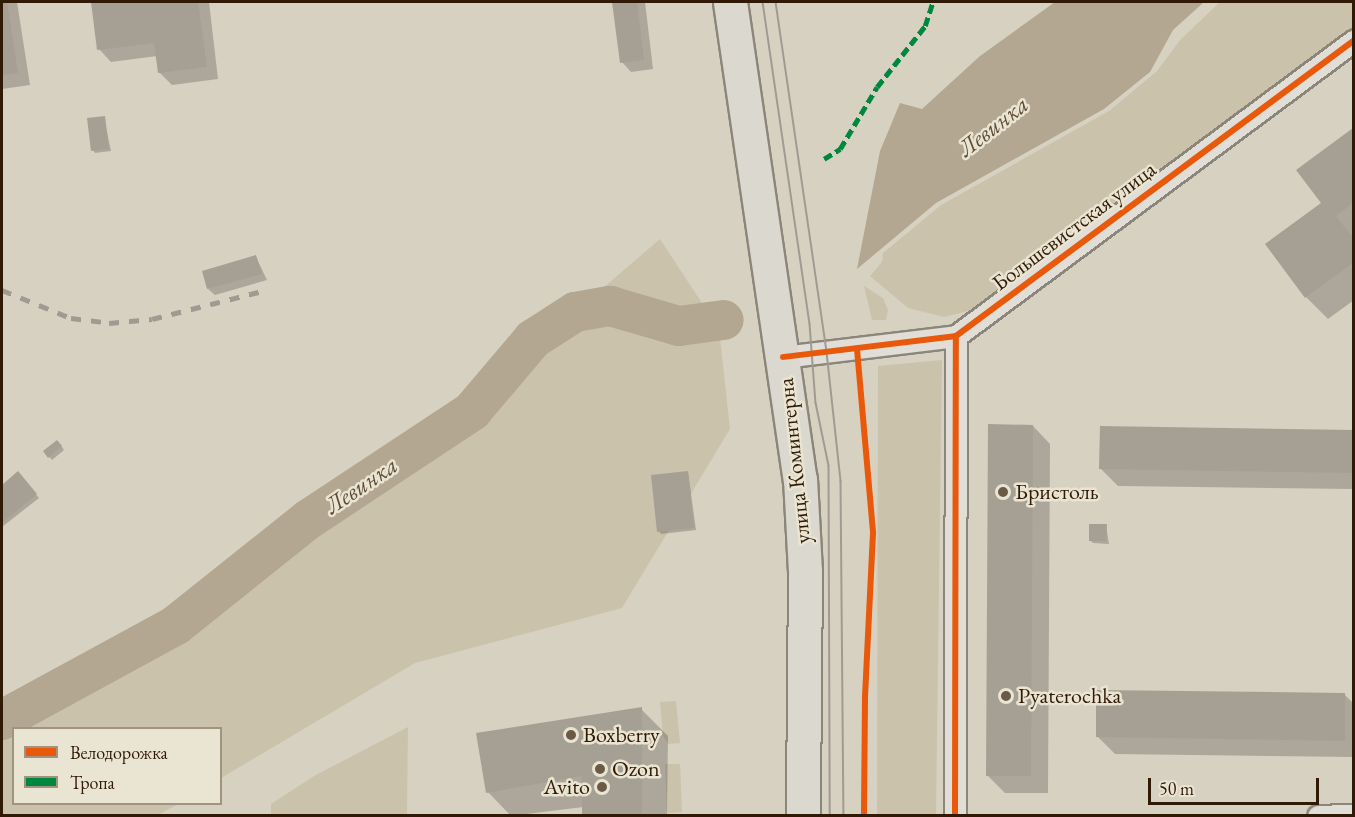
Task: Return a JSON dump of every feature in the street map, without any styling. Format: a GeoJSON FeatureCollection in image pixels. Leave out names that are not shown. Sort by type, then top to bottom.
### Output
{"type":"FeatureCollection","features":[{"type":"Feature","properties":{"kind":"main road","name":"улица Коминтерна"},"geometry":{"type":"LineString","coordinates":[[730,2],[800,479],[805,571],[803,816]]}},
{"type":"Feature","properties":{"kind":"street","name":"Большевистская улица"},"geometry":{"type":"LineString","coordinates":[[783,357],[956,336],[1353,40]]}},
{"type":"Feature","properties":{"kind":"street"},"geometry":{"type":"LineString","coordinates":[[955,816],[956,336]]}},
{"type":"Feature","properties":{"kind":"street"},"geometry":{"type":"LineString","coordinates":[[1317,816],[1353,815]]}},
{"type":"Feature","properties":{"kind":"shaded area"},"geometry":{"type":"Polygon","coordinates":[[[1220,2],[1353,2],[1353,32],[987,306],[944,317],[908,308],[870,276],[882,262],[883,253],[941,205],[1109,111],[1157,71],[1180,40],[1220,2]]]}},
{"type":"Feature","properties":{"kind":"shaded area"},"geometry":{"type":"Polygon","coordinates":[[[660,239],[719,329],[730,429],[622,608],[415,663],[222,777],[222,727],[12,727],[12,805],[176,805],[158,815],[2,816],[2,716],[268,551],[575,312],[660,239]]]}},
{"type":"Feature","properties":{"kind":"shaded area"},"geometry":{"type":"Polygon","coordinates":[[[864,286],[883,298],[888,310],[886,320],[872,320],[864,286]]]}},
{"type":"Feature","properties":{"kind":"shaded area"},"geometry":{"type":"Polygon","coordinates":[[[942,360],[936,815],[877,815],[878,366],[942,360]]]}},
{"type":"Feature","properties":{"kind":"shaded area"},"geometry":{"type":"Polygon","coordinates":[[[676,701],[680,743],[668,744],[663,736],[660,702],[676,701]]]}},
{"type":"Feature","properties":{"kind":"shaded area"},"geometry":{"type":"Polygon","coordinates":[[[408,727],[407,815],[271,815],[271,804],[314,776],[408,727]]]}},
{"type":"Feature","properties":{"kind":"shaded area"},"geometry":{"type":"Polygon","coordinates":[[[665,764],[680,764],[682,812],[667,813],[665,764]]]}},
{"type":"Feature","properties":{"kind":"water"},"geometry":{"type":"Polygon","coordinates":[[[1055,2],[1204,2],[1173,30],[1150,72],[1104,109],[936,203],[857,269],[880,151],[900,103],[922,109],[980,56],[1055,2]]]}},
{"type":"Feature","properties":{"kind":"building"},"geometry":{"type":"Polygon","coordinates":[[[2,2],[7,2],[18,73],[2,75],[2,2]]]}},
{"type":"Feature","properties":{"kind":"building"},"geometry":{"type":"Polygon","coordinates":[[[91,2],[198,2],[207,67],[158,73],[154,43],[97,50],[91,2]]]}},
{"type":"Feature","properties":{"kind":"building"},"geometry":{"type":"Polygon","coordinates":[[[612,2],[637,2],[644,60],[620,63],[612,2]]]}},
{"type":"Feature","properties":{"kind":"building"},"geometry":{"type":"Polygon","coordinates":[[[105,116],[109,149],[91,151],[87,118],[105,116]]]}},
{"type":"Feature","properties":{"kind":"building"},"geometry":{"type":"Polygon","coordinates":[[[1353,128],[1354,202],[1336,216],[1354,239],[1354,262],[1305,298],[1265,244],[1321,203],[1296,170],[1353,128]]]}},
{"type":"Feature","properties":{"kind":"building"},"geometry":{"type":"Polygon","coordinates":[[[256,255],[262,274],[207,289],[202,271],[256,255]]]}},
{"type":"Feature","properties":{"kind":"building"},"geometry":{"type":"Polygon","coordinates":[[[988,424],[1033,425],[1031,776],[986,776],[988,424]]]}},
{"type":"Feature","properties":{"kind":"building"},"geometry":{"type":"Polygon","coordinates":[[[1100,426],[1354,430],[1354,473],[1099,469],[1100,426]]]}},
{"type":"Feature","properties":{"kind":"building"},"geometry":{"type":"Polygon","coordinates":[[[57,440],[62,446],[48,458],[43,451],[57,440]]]}},
{"type":"Feature","properties":{"kind":"building"},"geometry":{"type":"Polygon","coordinates":[[[18,471],[37,494],[2,523],[2,485],[18,471]]]}},
{"type":"Feature","properties":{"kind":"building"},"geometry":{"type":"Polygon","coordinates":[[[688,471],[694,528],[657,532],[651,475],[688,471]]]}},
{"type":"Feature","properties":{"kind":"building"},"geometry":{"type":"Polygon","coordinates":[[[1089,524],[1107,524],[1106,541],[1089,541],[1089,524]]]}},
{"type":"Feature","properties":{"kind":"building"},"geometry":{"type":"Polygon","coordinates":[[[1096,690],[1345,693],[1345,741],[1096,737],[1096,690]]]}},
{"type":"Feature","properties":{"kind":"building"},"geometry":{"type":"Polygon","coordinates":[[[642,707],[642,816],[582,816],[582,776],[486,793],[476,733],[642,707]]]}},
{"type":"Feature","properties":{"kind":"waterway","name":"Левинка"},"geometry":{"type":"LineString","coordinates":[[2,720],[176,625],[309,519],[472,411],[533,339],[575,312],[610,306],[679,326],[724,320]]}},
{"type":"Feature","properties":{"kind":"tram line"},"geometry":{"type":"LineString","coordinates":[[763,2],[810,324],[816,403],[829,466],[830,816]]}},
{"type":"Feature","properties":{"kind":"tram line"},"geometry":{"type":"LineString","coordinates":[[776,2],[827,352],[841,481],[844,816]]}},
{"type":"Feature","properties":{"kind":"railway"},"geometry":{"type":"LineString","coordinates":[[2,290],[71,318],[109,323],[152,319],[259,292]]}},
{"type":"Feature","properties":{"kind":"marked path"},"geometry":{"type":"LineString","coordinates":[[824,159],[840,149],[877,87],[925,26],[933,2]]}},
{"type":"Feature","properties":{"kind":"cycle path"},"geometry":{"type":"LineString","coordinates":[[783,357],[956,336],[1354,40]]}},
{"type":"Feature","properties":{"kind":"cycle path"},"geometry":{"type":"LineString","coordinates":[[955,816],[956,336]]}},
{"type":"Feature","properties":{"kind":"cycle path"},"geometry":{"type":"LineString","coordinates":[[857,349],[873,533],[865,699],[864,816]]}},
{"type":"Feature","properties":{"kind":"place","name":"Бристоль"},"geometry":{"type":"Point","coordinates":[1003,492]}},
{"type":"Feature","properties":{"kind":"place","name":"Pyaterochka"},"geometry":{"type":"Point","coordinates":[1006,696]}},
{"type":"Feature","properties":{"kind":"place","name":"Boxberry"},"geometry":{"type":"Point","coordinates":[571,735]}},
{"type":"Feature","properties":{"kind":"place","name":"Ozon"},"geometry":{"type":"Point","coordinates":[600,769]}},
{"type":"Feature","properties":{"kind":"place","name":"Avito"},"geometry":{"type":"Point","coordinates":[602,787]}}]}
